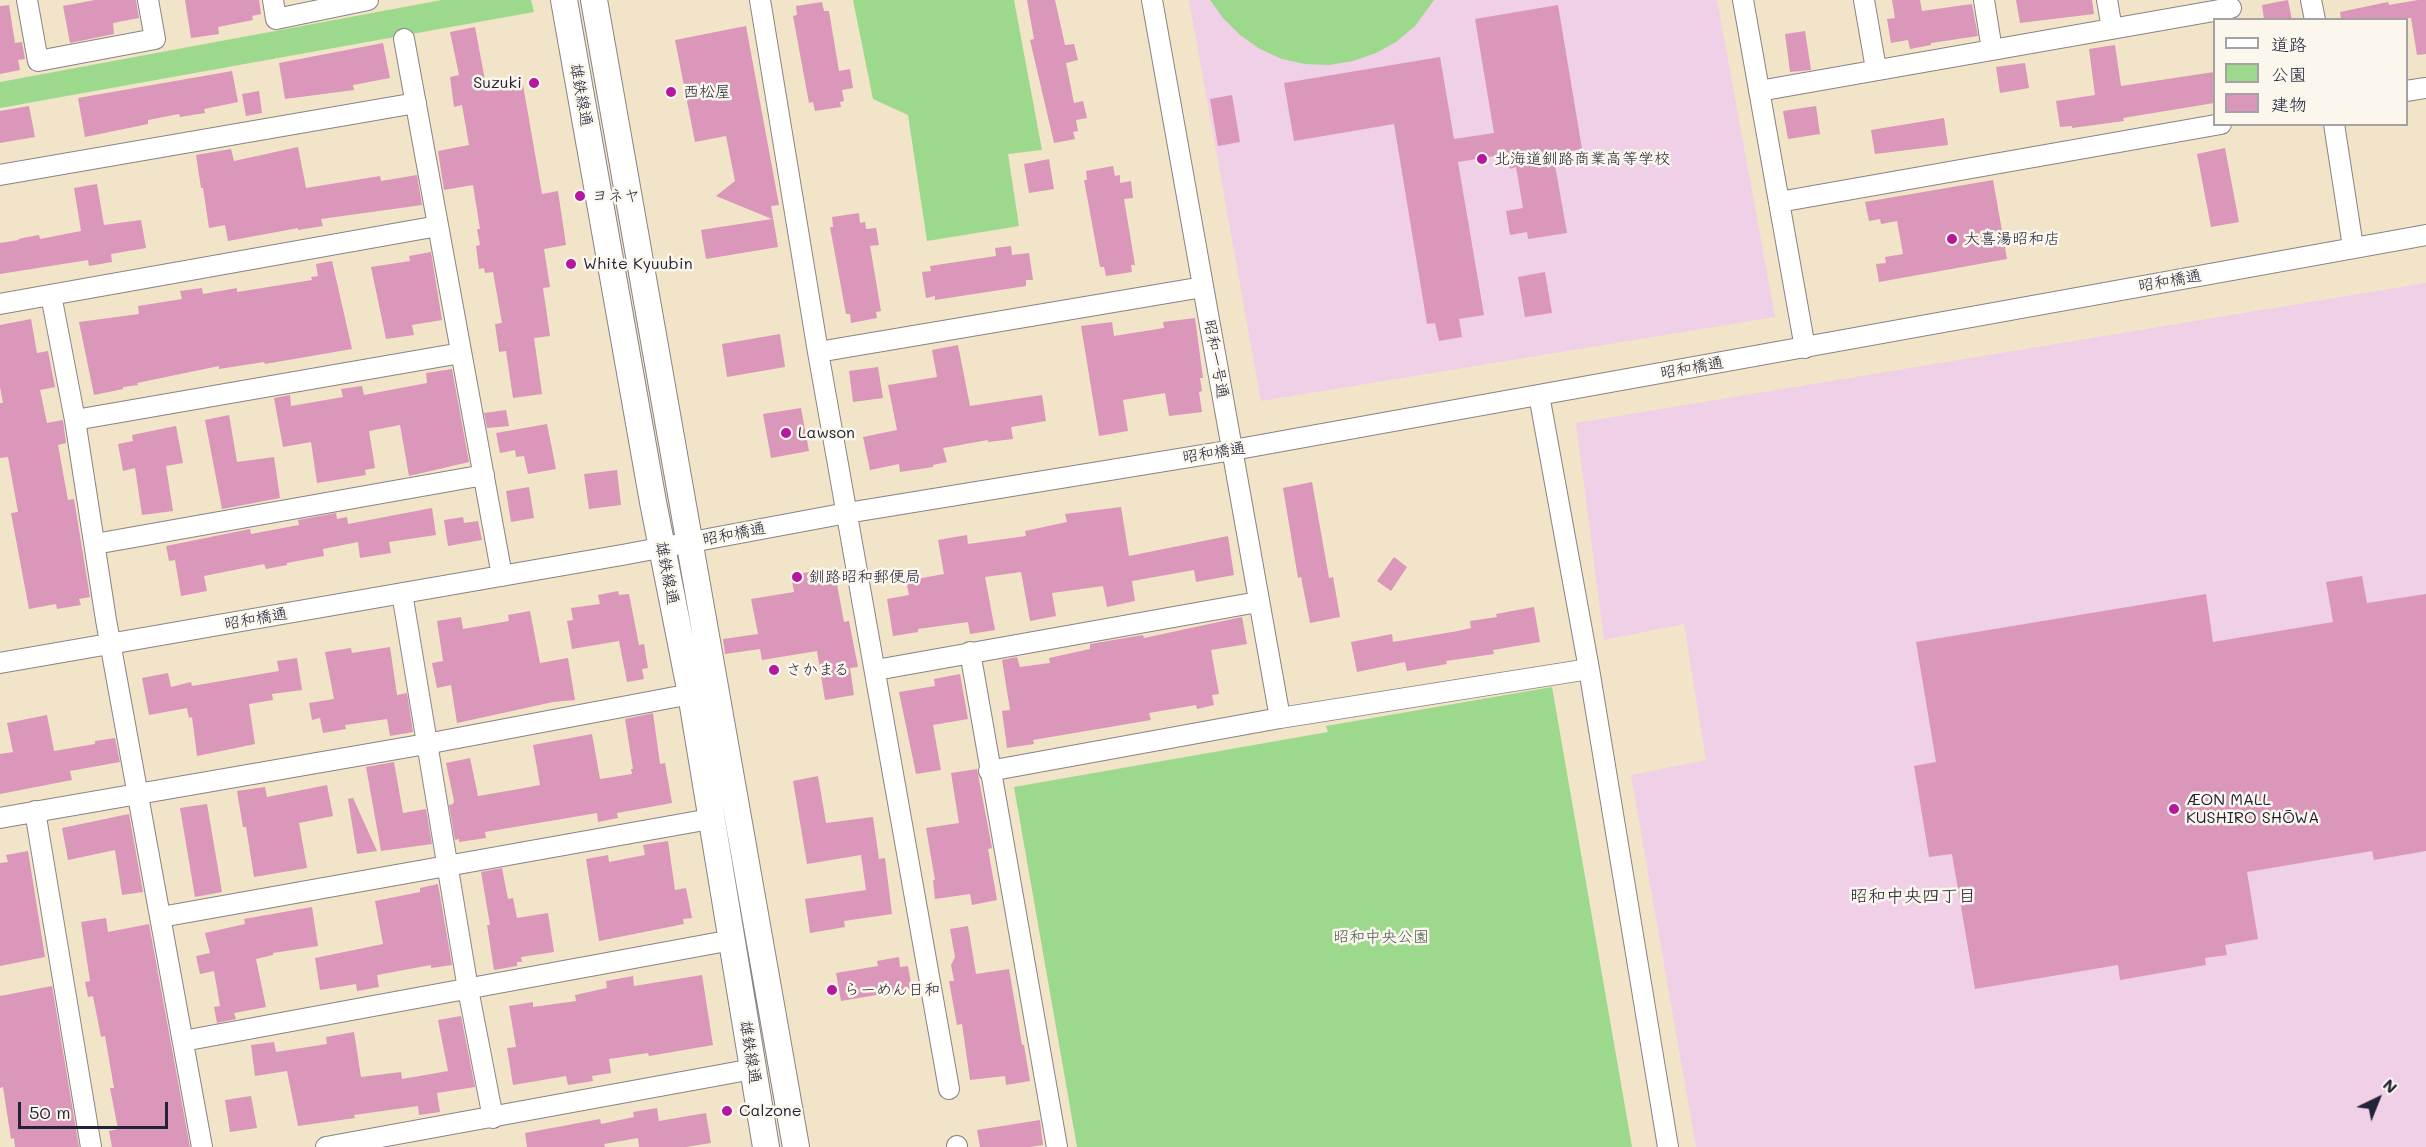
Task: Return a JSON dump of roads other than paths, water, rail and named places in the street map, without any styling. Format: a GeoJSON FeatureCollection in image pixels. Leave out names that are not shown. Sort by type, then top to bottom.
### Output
{"type":"FeatureCollection","features":[{"type":"Feature","properties":{"kind":"main road","name":"雄鉄線通"},"geometry":{"type":"LineString","coordinates":[[564,0],[662,548],[691,694],[766,1147]]}},
{"type":"Feature","properties":{"kind":"main road","name":"雄鉄線通"},"geometry":{"type":"LineString","coordinates":[[594,0],[796,1147]]}},
{"type":"Feature","properties":{"kind":"street"},"geometry":{"type":"LineString","coordinates":[[27,0],[38,61],[155,39],[148,0]]}},
{"type":"Feature","properties":{"kind":"street"},"geometry":{"type":"LineString","coordinates":[[273,0],[276,19],[368,0]]}},
{"type":"Feature","properties":{"kind":"street"},"geometry":{"type":"LineString","coordinates":[[760,0],[818,352],[949,1089]]}},
{"type":"Feature","properties":{"kind":"street","name":"昭和一号通"},"geometry":{"type":"LineString","coordinates":[[1152,0],[1280,718]]}},
{"type":"Feature","properties":{"kind":"street"},"geometry":{"type":"LineString","coordinates":[[1743,0],[1805,348]]}},
{"type":"Feature","properties":{"kind":"street"},"geometry":{"type":"LineString","coordinates":[[1864,0],[1876,69]]}},
{"type":"Feature","properties":{"kind":"street"},"geometry":{"type":"LineString","coordinates":[[1984,0],[1992,50]]}},
{"type":"Feature","properties":{"kind":"street"},"geometry":{"type":"LineString","coordinates":[[2107,0],[2112,29]]}},
{"type":"Feature","properties":{"kind":"street"},"geometry":{"type":"LineString","coordinates":[[2311,0],[2314,18]]}},
{"type":"Feature","properties":{"kind":"street"},"geometry":{"type":"LineString","coordinates":[[1759,91],[2232,9]]}},
{"type":"Feature","properties":{"kind":"street"},"geometry":{"type":"LineString","coordinates":[[404,39],[502,576]]}},
{"type":"Feature","properties":{"kind":"street"},"geometry":{"type":"LineString","coordinates":[[2408,91],[2426,88]]}},
{"type":"Feature","properties":{"kind":"street"},"geometry":{"type":"LineString","coordinates":[[0,175],[416,103]]}},
{"type":"Feature","properties":{"kind":"street"},"geometry":{"type":"LineString","coordinates":[[1779,202],[2213,125]]}},
{"type":"Feature","properties":{"kind":"street"},"geometry":{"type":"LineString","coordinates":[[2334,126],[2353,248]]}},
{"type":"Feature","properties":{"kind":"street"},"geometry":{"type":"LineString","coordinates":[[0,304],[438,226]]}},
{"type":"Feature","properties":{"kind":"street","name":"昭和橋通"},"geometry":{"type":"LineString","coordinates":[[0,663],[662,548],[847,513],[1233,450],[2426,236]]}},
{"type":"Feature","properties":{"kind":"street"},"geometry":{"type":"LineString","coordinates":[[818,352],[1203,287]]}},
{"type":"Feature","properties":{"kind":"street"},"geometry":{"type":"LineString","coordinates":[[51,295],[75,420],[110,644],[202,1147]]}},
{"type":"Feature","properties":{"kind":"street"},"geometry":{"type":"LineString","coordinates":[[75,420],[461,353]]}},
{"type":"Feature","properties":{"kind":"street"},"geometry":{"type":"LineString","coordinates":[[1539,395],[1589,669],[1668,1147]]}},
{"type":"Feature","properties":{"kind":"street"},"geometry":{"type":"LineString","coordinates":[[95,544],[484,475]]}},
{"type":"Feature","properties":{"kind":"street"},"geometry":{"type":"LineString","coordinates":[[402,593],[468,989],[494,1118]]}},
{"type":"Feature","properties":{"kind":"street"},"geometry":{"type":"LineString","coordinates":[[876,669],[1258,602]]}},
{"type":"Feature","properties":{"kind":"street"},"geometry":{"type":"LineString","coordinates":[[970,652],[989,771],[1057,1147]]}},
{"type":"Feature","properties":{"kind":"street"},"geometry":{"type":"LineString","coordinates":[[989,771],[1280,718],[1589,669]]}},
{"type":"Feature","properties":{"kind":"street"},"geometry":{"type":"LineString","coordinates":[[0,818],[426,744],[691,694]]}},
{"type":"Feature","properties":{"kind":"street"},"geometry":{"type":"LineString","coordinates":[[35,811],[91,1147]]}},
{"type":"Feature","properties":{"kind":"street"},"geometry":{"type":"LineString","coordinates":[[161,917],[710,819]]}},
{"type":"Feature","properties":{"kind":"street"},"geometry":{"type":"LineString","coordinates":[[183,1041],[732,940]]}},
{"type":"Feature","properties":{"kind":"street"},"geometry":{"type":"LineString","coordinates":[[326,1147],[753,1069]]}},
{"type":"Feature","properties":{"kind":"place","name":"Suzuki"},"geometry":{"type":"Point","coordinates":[534,83]}},
{"type":"Feature","properties":{"kind":"place","name":"西松屋"},"geometry":{"type":"Point","coordinates":[671,92]}},
{"type":"Feature","properties":{"kind":"place","name":"北海道釧路商業高等学校"},"geometry":{"type":"Point","coordinates":[1482,159]}},
{"type":"Feature","properties":{"kind":"place","name":"ヨネヤ"},"geometry":{"type":"Point","coordinates":[580,196]}},
{"type":"Feature","properties":{"kind":"place","name":"大喜湯昭和店"},"geometry":{"type":"Point","coordinates":[1952,239]}},
{"type":"Feature","properties":{"kind":"place","name":"White Kyuubin"},"geometry":{"type":"Point","coordinates":[571,264]}},
{"type":"Feature","properties":{"kind":"place","name":"Lawson"},"geometry":{"type":"Point","coordinates":[786,433]}},
{"type":"Feature","properties":{"kind":"place","name":"釧路昭和郵便局"},"geometry":{"type":"Point","coordinates":[797,577]}},
{"type":"Feature","properties":{"kind":"place","name":"さかまる"},"geometry":{"type":"Point","coordinates":[774,670]}},
{"type":"Feature","properties":{"kind":"place","name":"ÆON MALL KUSHIRO SHŌWA"},"geometry":{"type":"Point","coordinates":[2174,809]}},
{"type":"Feature","properties":{"kind":"place","name":"らーめん日和"},"geometry":{"type":"Point","coordinates":[832,990]}},
{"type":"Feature","properties":{"kind":"place","name":"Calzone"},"geometry":{"type":"Point","coordinates":[727,1111]}},
{"type":"Feature","properties":{"kind":"district","name":"昭和中央四丁目"},"geometry":{"type":"Point","coordinates":[1913,896]}},
{"type":"Feature","properties":{"kind":"park label","name":"昭和中央公園"},"geometry":{"type":"Point","coordinates":[1381,937]}}]}
